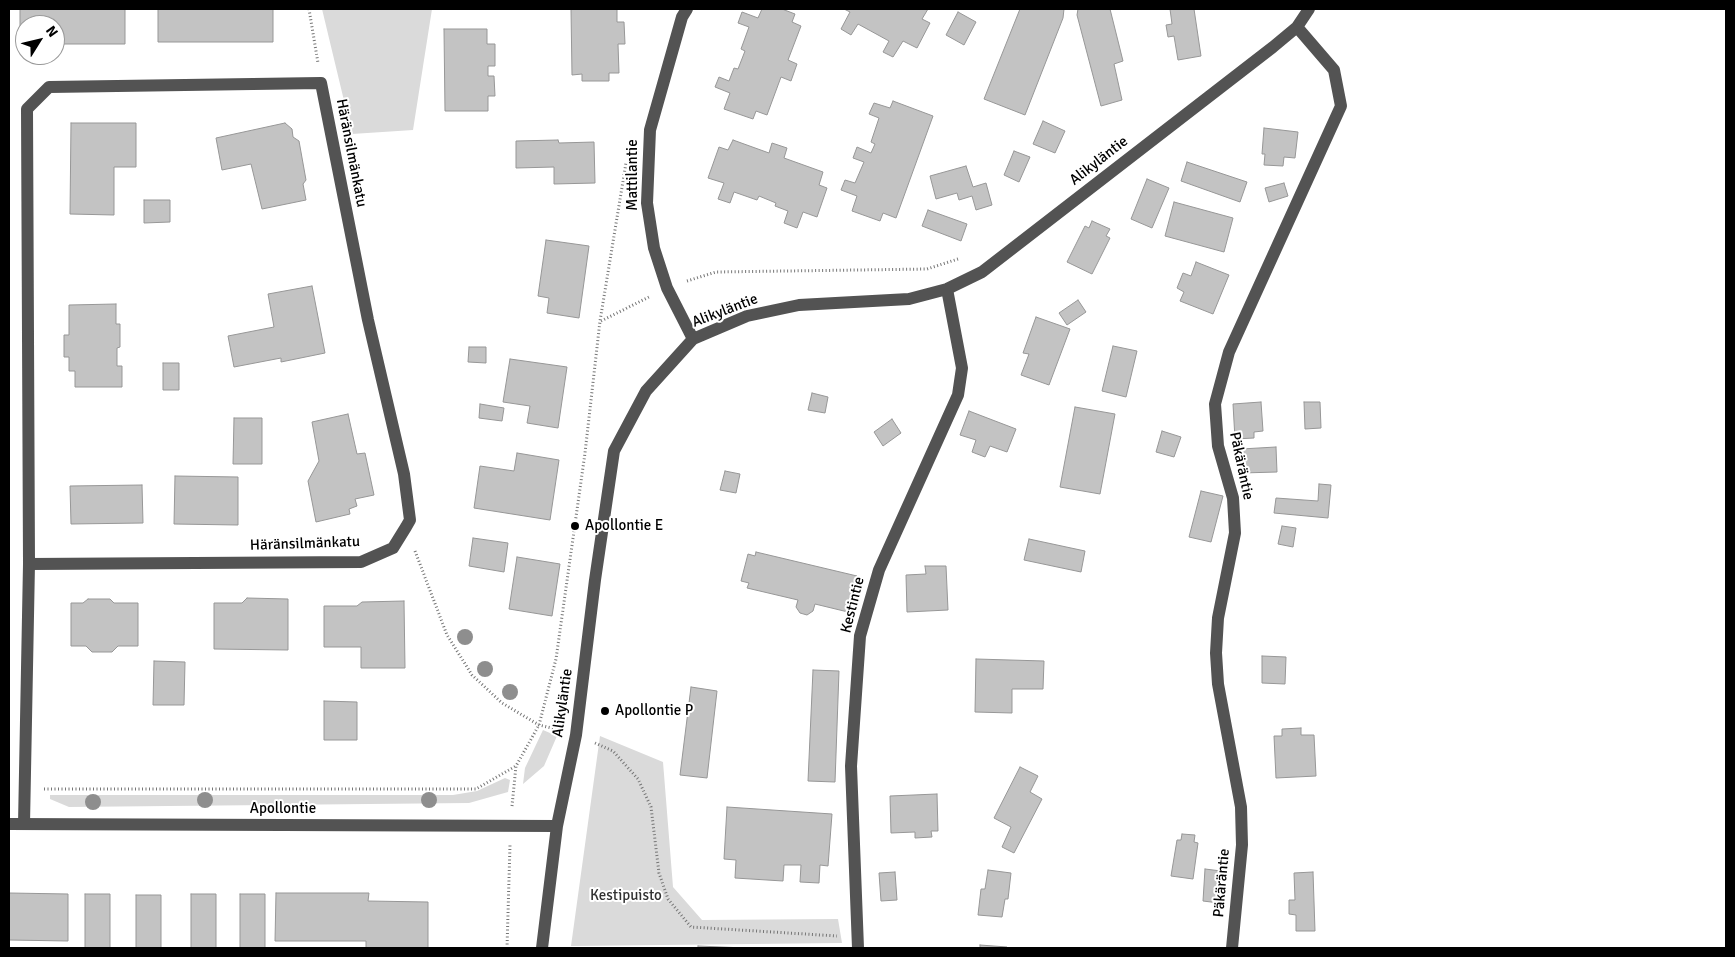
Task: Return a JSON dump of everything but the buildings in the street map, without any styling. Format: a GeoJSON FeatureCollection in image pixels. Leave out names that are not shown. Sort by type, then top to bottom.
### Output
{"type":"FeatureCollection","features":[{"type":"Feature","properties":{"kind":"street","name":"Mattilantie"},"geometry":{"type":"LineString","coordinates":[[687,9],[682,17],[650,130],[647,203],[654,248],[667,288],[693,340]]}},
{"type":"Feature","properties":{"kind":"street","name":"Alikyläntie"},"geometry":{"type":"LineString","coordinates":[[542,948],[557,826],[576,735],[595,580],[614,451],[646,391],[693,340],[747,316],[799,304],[908,300],[947,288],[982,272],[1273,47],[1297,27],[1309,9]]}},
{"type":"Feature","properties":{"kind":"street","name":"Päkäräntie"},"geometry":{"type":"LineString","coordinates":[[1232,948],[1242,845],[1241,807],[1218,684],[1216,653],[1218,618],[1235,533],[1233,498],[1218,446],[1215,404],[1229,352],[1341,106],[1334,70],[1297,27]]}},
{"type":"Feature","properties":{"kind":"street","name":"Häränsilmänkatu"},"geometry":{"type":"LineString","coordinates":[[24,824],[29,564],[27,109],[49,87],[321,83],[368,320],[404,474],[410,520],[406,527],[393,548],[361,562],[29,564]]}},
{"type":"Feature","properties":{"kind":"street","name":"Kestintie"},"geometry":{"type":"LineString","coordinates":[[857,943],[851,766],[860,636],[879,570],[958,395],[962,368],[947,288]]}},
{"type":"Feature","properties":{"kind":"street","name":"Apollontie"},"geometry":{"type":"LineString","coordinates":[[9,824],[557,826]]}},
{"type":"Feature","properties":{"kind":"path"},"geometry":{"type":"LineString","coordinates":[[310,9],[321,83]]}},
{"type":"Feature","properties":{"kind":"path"},"geometry":{"type":"LineString","coordinates":[[507,948],[510,826],[516,766],[539,725],[556,659],[585,453],[600,321],[628,155]]}},
{"type":"Feature","properties":{"kind":"path"},"geometry":{"type":"LineString","coordinates":[[600,321],[667,288],[716,272],[927,269],[964,257]]}},
{"type":"Feature","properties":{"kind":"path"},"geometry":{"type":"LineString","coordinates":[[406,527],[447,635],[472,675],[502,703],[539,725],[576,735],[613,751],[638,779],[651,808],[659,873],[668,899],[692,926],[857,943]]}},
{"type":"Feature","properties":{"kind":"path"},"geometry":{"type":"LineString","coordinates":[[24,789],[476,789],[516,766]]}},
{"type":"Feature","properties":{"kind":"green space"},"geometry":{"type":"Polygon","coordinates":[[[322,9],[432,9],[413,130],[352,134],[322,9]]]}},
{"type":"Feature","properties":{"kind":"green space"},"geometry":{"type":"Polygon","coordinates":[[[543,730],[557,736],[544,766],[523,784],[525,768],[543,730]]]}},
{"type":"Feature","properties":{"kind":"green space","name":"Kestipuisto"},"geometry":{"type":"Polygon","coordinates":[[[600,736],[663,762],[673,887],[702,920],[838,919],[842,943],[571,946],[600,736]]]}},
{"type":"Feature","properties":{"kind":"green space"},"geometry":{"type":"Polygon","coordinates":[[[505,778],[510,780],[508,792],[469,803],[69,807],[50,799],[50,795],[453,795],[477,791],[505,778]]]}},
{"type":"Feature","properties":{"kind":"place","name":"Apollontie E"},"geometry":{"type":"Point","coordinates":[575,526]}},
{"type":"Feature","properties":{"kind":"place","name":"Apollontie P"},"geometry":{"type":"Point","coordinates":[605,711]}}]}
